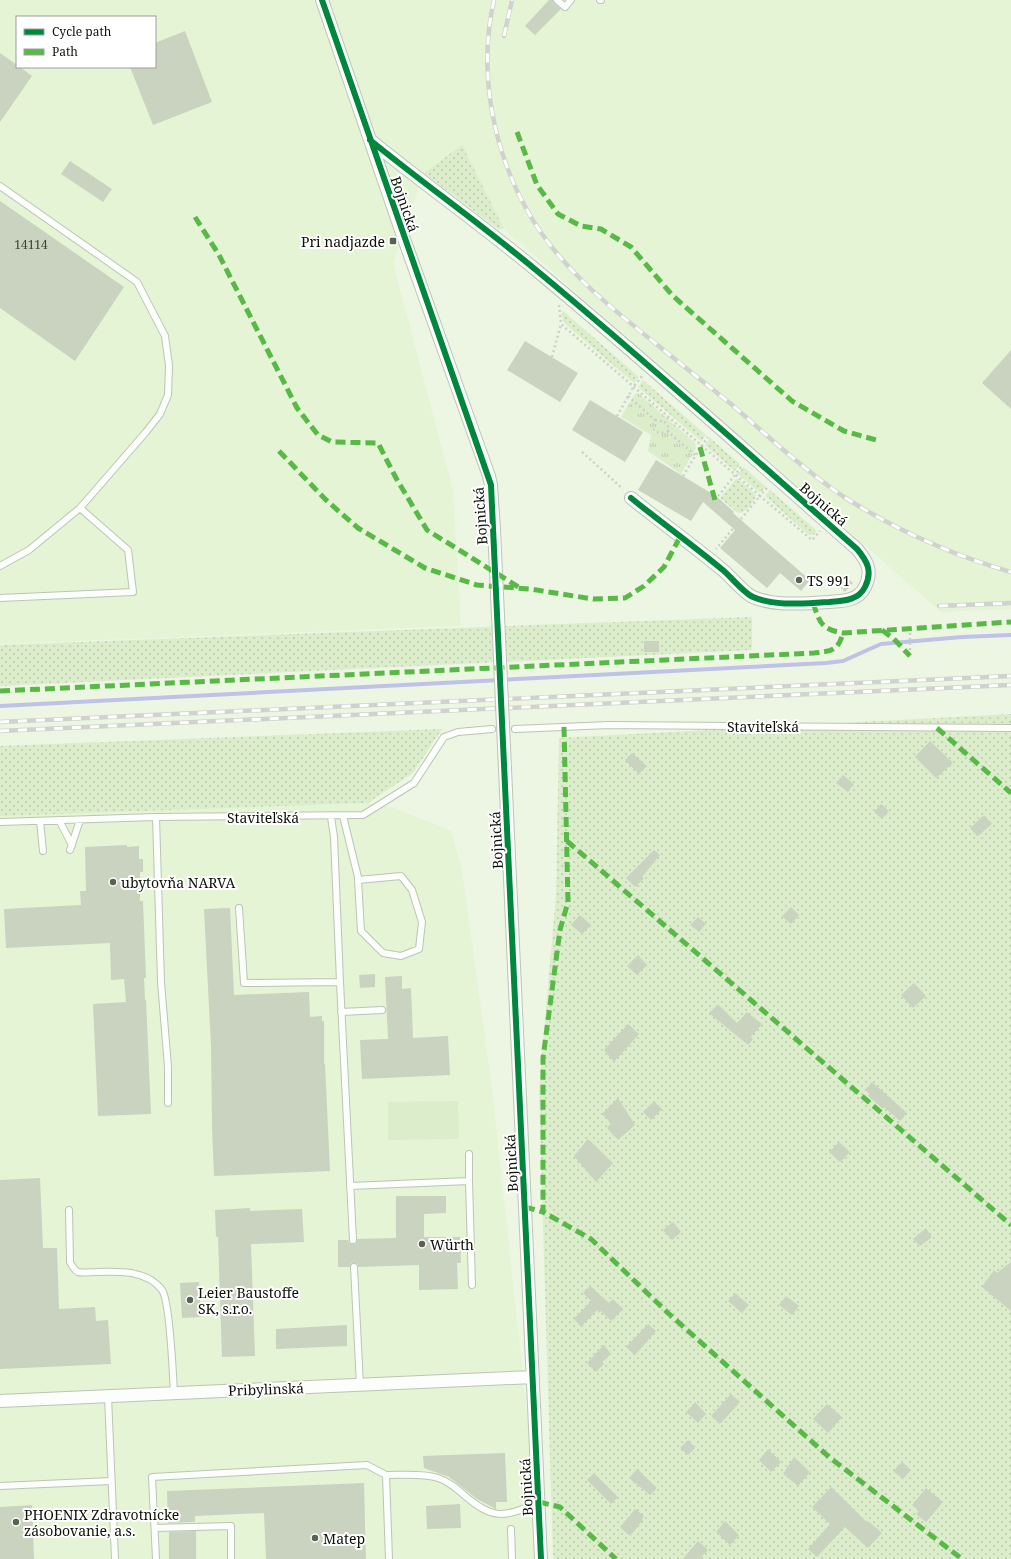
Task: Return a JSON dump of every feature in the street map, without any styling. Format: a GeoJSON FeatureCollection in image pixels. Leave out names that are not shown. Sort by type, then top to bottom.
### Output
{"type":"FeatureCollection","features":[{"type":"Feature","properties":{"kind":"street","name":"Bojnická"},"geometry":{"type":"LineString","coordinates":[[322,0],[491,485],[541,1559]]}},
{"type":"Feature","properties":{"kind":"street","name":"Bojnická"},"geometry":{"type":"LineString","coordinates":[[370,140],[496,238],[650,367],[827,522],[857,549],[865,559],[869,570],[867,584],[859,595],[846,600],[813,603],[769,602],[752,597],[723,571],[631,498]]}},
{"type":"Feature","properties":{"kind":"street","name":"Pribylinská"},"geometry":{"type":"LineString","coordinates":[[0,1401],[360,1386],[533,1377]]}},
{"type":"Feature","properties":{"kind":"lane"},"geometry":{"type":"LineString","coordinates":[[557,0],[565,7],[572,0]]}},
{"type":"Feature","properties":{"kind":"lane"},"geometry":{"type":"LineString","coordinates":[[0,186],[137,282],[165,336],[169,366],[168,395],[160,414],[146,432],[80,508],[29,550],[0,566]]}},
{"type":"Feature","properties":{"kind":"lane"},"geometry":{"type":"LineString","coordinates":[[0,598],[133,592],[128,550],[80,508]]}},
{"type":"Feature","properties":{"kind":"lane","name":"Staviteľská"},"geometry":{"type":"LineString","coordinates":[[515,728],[609,725],[1011,728]]}},
{"type":"Feature","properties":{"kind":"lane","name":"Staviteľská"},"geometry":{"type":"LineString","coordinates":[[0,822],[156,817],[363,815],[414,783],[444,737],[465,730],[492,729]]}},
{"type":"Feature","properties":{"kind":"lane"},"geometry":{"type":"LineString","coordinates":[[331,816],[334,837],[341,1012],[353,1240]]}},
{"type":"Feature","properties":{"kind":"lane"},"geometry":{"type":"LineString","coordinates":[[343,816],[358,880],[361,931],[383,953],[401,956],[419,949],[422,922],[412,890],[401,876],[358,880]]}},
{"type":"Feature","properties":{"kind":"lane"},"geometry":{"type":"LineString","coordinates":[[156,817],[161,982],[168,1067],[168,1103]]}},
{"type":"Feature","properties":{"kind":"lane"},"geometry":{"type":"LineString","coordinates":[[59,820],[71,848],[80,820]]}},
{"type":"Feature","properties":{"kind":"lane"},"geometry":{"type":"LineString","coordinates":[[40,821],[43,851]]}},
{"type":"Feature","properties":{"kind":"lane"},"geometry":{"type":"LineString","coordinates":[[239,908],[244,983],[340,982]]}},
{"type":"Feature","properties":{"kind":"lane"},"geometry":{"type":"LineString","coordinates":[[341,1012],[382,1010]]}},
{"type":"Feature","properties":{"kind":"lane"},"geometry":{"type":"LineString","coordinates":[[469,1154],[472,1285]]}},
{"type":"Feature","properties":{"kind":"lane"},"geometry":{"type":"LineString","coordinates":[[350,1186],[469,1181]]}},
{"type":"Feature","properties":{"kind":"lane"},"geometry":{"type":"LineString","coordinates":[[69,1210],[70,1262],[72,1268],[78,1272],[118,1271],[140,1274],[154,1282],[162,1290],[166,1302],[174,1393]]}},
{"type":"Feature","properties":{"kind":"lane"},"geometry":{"type":"LineString","coordinates":[[354,1267],[360,1386]]}},
{"type":"Feature","properties":{"kind":"lane"},"geometry":{"type":"LineString","coordinates":[[108,1397],[115,1559]]}},
{"type":"Feature","properties":{"kind":"lane"},"geometry":{"type":"LineString","coordinates":[[156,1559],[152,1478],[367,1465],[386,1475],[429,1476],[438,1478],[455,1488],[478,1507],[493,1513],[510,1513],[520,1511],[538,1502]]}},
{"type":"Feature","properties":{"kind":"lane"},"geometry":{"type":"LineString","coordinates":[[386,1475],[389,1559]]}},
{"type":"Feature","properties":{"kind":"lane"},"geometry":{"type":"LineString","coordinates":[[0,1486],[111,1481]]}},
{"type":"Feature","properties":{"kind":"lane"},"geometry":{"type":"LineString","coordinates":[[155,1528],[231,1526],[231,1559]]}},
{"type":"Feature","properties":{"kind":"lane"},"geometry":{"type":"LineString","coordinates":[[511,1529],[512,1559]]}},
{"type":"Feature","properties":{"kind":"path"},"geometry":{"type":"LineString","coordinates":[[552,357],[561,324],[558,298]]}},
{"type":"Feature","properties":{"kind":"path"},"geometry":{"type":"LineString","coordinates":[[561,324],[812,540],[827,522]]}},
{"type":"Feature","properties":{"kind":"path"},"geometry":{"type":"LineString","coordinates":[[617,416],[634,386],[650,367]]}},
{"type":"Feature","properties":{"kind":"path"},"geometry":{"type":"LineString","coordinates":[[628,396],[655,420],[665,422],[669,428],[668,432]]}},
{"type":"Feature","properties":{"kind":"path"},"geometry":{"type":"LineString","coordinates":[[665,422],[669,416]]}},
{"type":"Feature","properties":{"kind":"path"},"geometry":{"type":"LineString","coordinates":[[655,420],[653,425],[654,430],[659,433],[668,432],[695,455]]}},
{"type":"Feature","properties":{"kind":"path"},"geometry":{"type":"LineString","coordinates":[[683,476],[695,455],[708,437]]}},
{"type":"Feature","properties":{"kind":"path"},"geometry":{"type":"LineString","coordinates":[[582,452],[631,498]]}},
{"type":"Feature","properties":{"kind":"path"},"geometry":{"type":"LineString","coordinates":[[715,500],[742,466]]}},
{"type":"Feature","properties":{"kind":"path"},"geometry":{"type":"LineString","coordinates":[[721,554],[716,550],[767,488]]}},
{"type":"Feature","properties":{"kind":"path"},"geometry":{"type":"LineString","coordinates":[[910,628],[910,656]]}},
{"type":"Feature","properties":{"kind":"shaded area"},"geometry":{"type":"Polygon","coordinates":[[[0,0],[1011,0],[1011,609],[941,612],[504,229],[462,145],[424,173],[393,263],[453,491],[461,626],[0,644],[0,0]]]}},
{"type":"Feature","properties":{"kind":"shaded area"},"geometry":{"type":"Polygon","coordinates":[[[368,803],[394,808],[451,831],[462,870],[492,1089],[529,1432],[536,1559],[0,1559],[0,816],[368,803]]]}},
{"type":"Feature","properties":{"kind":"green space"},"geometry":{"type":"Polygon","coordinates":[[[462,145],[504,229],[498,229],[424,173],[462,145]]]}},
{"type":"Feature","properties":{"kind":"green space"},"geometry":{"type":"Polygon","coordinates":[[[562,310],[639,377],[634,383],[563,322],[562,310]]]}},
{"type":"Feature","properties":{"kind":"green space"},"geometry":{"type":"Polygon","coordinates":[[[643,380],[706,435],[701,441],[638,387],[643,380]]]}},
{"type":"Feature","properties":{"kind":"green space"},"geometry":{"type":"Polygon","coordinates":[[[638,393],[695,443],[696,448],[681,474],[648,451],[651,435],[621,417],[635,394],[638,393]]]}},
{"type":"Feature","properties":{"kind":"green space"},"geometry":{"type":"Polygon","coordinates":[[[710,438],[740,464],[735,471],[705,445],[710,438]]]}},
{"type":"Feature","properties":{"kind":"green space"},"geometry":{"type":"Polygon","coordinates":[[[744,467],[766,487],[760,493],[738,474],[744,467]]]}},
{"type":"Feature","properties":{"kind":"green space"},"geometry":{"type":"Polygon","coordinates":[[[736,479],[738,479],[756,495],[749,507],[741,513],[738,513],[720,498],[736,479]]]}},
{"type":"Feature","properties":{"kind":"green space"},"geometry":{"type":"Polygon","coordinates":[[[770,490],[817,531],[813,535],[809,535],[765,496],[770,490]]]}},
{"type":"Feature","properties":{"kind":"green space"},"geometry":{"type":"Polygon","coordinates":[[[752,617],[752,650],[0,686],[0,645],[752,617]]]}},
{"type":"Feature","properties":{"kind":"green space"},"geometry":{"type":"Polygon","coordinates":[[[1011,714],[1011,1559],[553,1559],[539,1090],[556,894],[559,738],[1011,714]]]}},
{"type":"Feature","properties":{"kind":"green space"},"geometry":{"type":"Polygon","coordinates":[[[442,729],[413,773],[368,803],[0,816],[0,746],[442,729]]]}},
{"type":"Feature","properties":{"kind":"green space"},"geometry":{"type":"Polygon","coordinates":[[[458,1101],[459,1139],[388,1140],[388,1102],[458,1101]]]}},
{"type":"Feature","properties":{"kind":"building"},"geometry":{"type":"Polygon","coordinates":[[[549,0],[553,0],[554,3],[561,9],[535,35],[525,26],[549,0]]]}},
{"type":"Feature","properties":{"kind":"building"},"geometry":{"type":"Polygon","coordinates":[[[185,31],[212,102],[153,125],[130,68],[156,68],[156,43],[185,31]]]}},
{"type":"Feature","properties":{"kind":"building"},"geometry":{"type":"Polygon","coordinates":[[[0,53],[16,64],[16,68],[21,68],[32,76],[0,122],[0,53]]]}},
{"type":"Feature","properties":{"kind":"building"},"geometry":{"type":"Polygon","coordinates":[[[70,161],[112,189],[103,202],[61,174],[70,161]]]}},
{"type":"Feature","properties":{"kind":"building"},"geometry":{"type":"Polygon","coordinates":[[[0,201],[124,287],[75,361],[0,308],[0,201]]]}},
{"type":"Feature","properties":{"kind":"building"},"geometry":{"type":"Polygon","coordinates":[[[525,341],[578,373],[560,402],[507,370],[525,341]]]}},
{"type":"Feature","properties":{"kind":"building"},"geometry":{"type":"Polygon","coordinates":[[[1011,350],[1011,409],[982,383],[1011,350]]]}},
{"type":"Feature","properties":{"kind":"building"},"geometry":{"type":"Polygon","coordinates":[[[590,400],[643,432],[625,462],[572,430],[590,400]]]}},
{"type":"Feature","properties":{"kind":"building"},"geometry":{"type":"Polygon","coordinates":[[[656,460],[716,496],[734,512],[733,513],[810,580],[801,591],[780,573],[767,588],[720,548],[735,530],[703,502],[691,521],[638,490],[656,460]]]}},
{"type":"Feature","properties":{"kind":"building"},"geometry":{"type":"Polygon","coordinates":[[[845,576],[853,583],[845,592],[837,584],[845,576]]]}},
{"type":"Feature","properties":{"kind":"building"},"geometry":{"type":"Polygon","coordinates":[[[644,641],[659,641],[659,652],[644,652],[644,641]]]}},
{"type":"Feature","properties":{"kind":"building"},"geometry":{"type":"Polygon","coordinates":[[[930,741],[953,763],[936,778],[915,757],[930,741]]]}},
{"type":"Feature","properties":{"kind":"building"},"geometry":{"type":"Polygon","coordinates":[[[632,753],[647,766],[639,774],[625,760],[632,753]]]}},
{"type":"Feature","properties":{"kind":"building"},"geometry":{"type":"Polygon","coordinates":[[[843,775],[854,784],[848,792],[836,783],[843,775]]]}},
{"type":"Feature","properties":{"kind":"building"},"geometry":{"type":"Polygon","coordinates":[[[881,804],[889,811],[882,819],[874,812],[881,804]]]}},
{"type":"Feature","properties":{"kind":"building"},"geometry":{"type":"Polygon","coordinates":[[[984,815],[992,824],[977,836],[970,828],[984,815]]]}},
{"type":"Feature","properties":{"kind":"building"},"geometry":{"type":"Polygon","coordinates":[[[127,845],[127,847],[139,846],[139,859],[143,859],[143,872],[140,872],[140,901],[143,901],[146,978],[144,978],[151,1114],[98,1116],[93,1004],[126,1002],[124,979],[111,980],[110,943],[6,948],[4,909],[81,905],[80,891],[86,891],[85,847],[127,845]]]}},
{"type":"Feature","properties":{"kind":"building"},"geometry":{"type":"Polygon","coordinates":[[[654,850],[660,855],[642,877],[644,878],[635,887],[626,878],[654,850]]]}},
{"type":"Feature","properties":{"kind":"building"},"geometry":{"type":"Polygon","coordinates":[[[791,907],[799,915],[791,924],[782,916],[791,907]]]}},
{"type":"Feature","properties":{"kind":"building"},"geometry":{"type":"Polygon","coordinates":[[[230,908],[234,995],[309,992],[310,1017],[322,1016],[322,1021],[324,1021],[324,1064],[330,1171],[214,1176],[211,1046],[204,909],[230,908]]]}},
{"type":"Feature","properties":{"kind":"building"},"geometry":{"type":"Polygon","coordinates":[[[580,915],[591,925],[582,934],[571,925],[580,915]]]}},
{"type":"Feature","properties":{"kind":"building"},"geometry":{"type":"Polygon","coordinates":[[[698,917],[706,924],[699,932],[690,925],[698,917]]]}},
{"type":"Feature","properties":{"kind":"building"},"geometry":{"type":"Polygon","coordinates":[[[638,955],[647,965],[637,975],[627,966],[638,955]]]}},
{"type":"Feature","properties":{"kind":"building"},"geometry":{"type":"Polygon","coordinates":[[[375,974],[375,987],[360,988],[359,975],[375,974]]]}},
{"type":"Feature","properties":{"kind":"building"},"geometry":{"type":"Polygon","coordinates":[[[402,976],[402,989],[411,988],[413,1038],[448,1036],[450,1075],[362,1079],[360,1040],[388,1039],[385,977],[402,976]]]}},
{"type":"Feature","properties":{"kind":"building"},"geometry":{"type":"Polygon","coordinates":[[[914,983],[926,996],[913,1008],[901,995],[914,983]]]}},
{"type":"Feature","properties":{"kind":"building"},"geometry":{"type":"Polygon","coordinates":[[[718,1004],[737,1023],[747,1012],[762,1024],[751,1037],[753,1039],[748,1045],[709,1013],[718,1004]]]}},
{"type":"Feature","properties":{"kind":"building"},"geometry":{"type":"Polygon","coordinates":[[[628,1024],[639,1034],[614,1062],[604,1050],[628,1024]]]}},
{"type":"Feature","properties":{"kind":"building"},"geometry":{"type":"Polygon","coordinates":[[[872,1082],[907,1113],[900,1121],[868,1096],[870,1094],[865,1090],[872,1082]]]}},
{"type":"Feature","properties":{"kind":"building"},"geometry":{"type":"Polygon","coordinates":[[[618,1098],[635,1125],[618,1140],[607,1128],[611,1123],[602,1114],[618,1098]]]}},
{"type":"Feature","properties":{"kind":"building"},"geometry":{"type":"Polygon","coordinates":[[[654,1101],[662,1109],[651,1120],[643,1112],[654,1101]]]}},
{"type":"Feature","properties":{"kind":"building"},"geometry":{"type":"Polygon","coordinates":[[[588,1139],[613,1163],[596,1182],[574,1156],[588,1139]]]}},
{"type":"Feature","properties":{"kind":"building"},"geometry":{"type":"Polygon","coordinates":[[[839,1142],[850,1152],[840,1162],[829,1152],[839,1142]]]}},
{"type":"Feature","properties":{"kind":"building"},"geometry":{"type":"Polygon","coordinates":[[[40,1178],[43,1248],[57,1248],[59,1309],[95,1307],[96,1321],[108,1320],[111,1364],[0,1369],[0,1180],[40,1178]]]}},
{"type":"Feature","properties":{"kind":"building"},"geometry":{"type":"Polygon","coordinates":[[[396,1196],[446,1196],[446,1213],[424,1214],[424,1237],[460,1237],[461,1263],[457,1263],[458,1289],[419,1290],[419,1265],[358,1267],[358,1264],[351,1263],[350,1267],[338,1267],[338,1240],[348,1240],[349,1243],[356,1244],[357,1239],[396,1238],[396,1196]]]}},
{"type":"Feature","properties":{"kind":"building"},"geometry":{"type":"Polygon","coordinates":[[[250,1208],[250,1211],[302,1209],[304,1242],[251,1244],[255,1356],[222,1357],[218,1237],[216,1237],[215,1210],[250,1208]]]}},
{"type":"Feature","properties":{"kind":"building"},"geometry":{"type":"Polygon","coordinates":[[[673,1222],[681,1232],[672,1240],[663,1230],[673,1222]]]}},
{"type":"Feature","properties":{"kind":"building"},"geometry":{"type":"Polygon","coordinates":[[[926,1228],[932,1237],[920,1246],[913,1239],[926,1228]]]}},
{"type":"Feature","properties":{"kind":"building"},"geometry":{"type":"Polygon","coordinates":[[[1011,1262],[1011,1311],[982,1287],[994,1270],[997,1273],[1011,1262]]]}},
{"type":"Feature","properties":{"kind":"building","name":"Leier Baustoffe SK, s.r.o."},"geometry":{"type":"Polygon","coordinates":[[[199,1282],[201,1317],[182,1318],[180,1283],[199,1282]]]}},
{"type":"Feature","properties":{"kind":"building"},"geometry":{"type":"Polygon","coordinates":[[[590,1286],[609,1303],[613,1299],[623,1309],[611,1321],[601,1311],[599,1313],[597,1310],[581,1327],[574,1319],[591,1301],[583,1293],[590,1286]]]}},
{"type":"Feature","properties":{"kind":"building"},"geometry":{"type":"Polygon","coordinates":[[[735,1293],[749,1305],[742,1313],[728,1301],[735,1293]]]}},
{"type":"Feature","properties":{"kind":"building"},"geometry":{"type":"Polygon","coordinates":[[[786,1296],[799,1306],[792,1315],[779,1305],[786,1296]]]}},
{"type":"Feature","properties":{"kind":"building"},"geometry":{"type":"Polygon","coordinates":[[[648,1324],[656,1331],[635,1355],[626,1347],[648,1324]]]}},
{"type":"Feature","properties":{"kind":"building"},"geometry":{"type":"Polygon","coordinates":[[[347,1325],[347,1346],[276,1349],[276,1329],[347,1325]]]}},
{"type":"Feature","properties":{"kind":"building"},"geometry":{"type":"Polygon","coordinates":[[[604,1345],[611,1354],[602,1362],[604,1364],[596,1372],[587,1363],[604,1345]]]}},
{"type":"Feature","properties":{"kind":"building"},"geometry":{"type":"Polygon","coordinates":[[[731,1394],[740,1402],[720,1424],[711,1416],[731,1394]]]}},
{"type":"Feature","properties":{"kind":"building"},"geometry":{"type":"Polygon","coordinates":[[[695,1402],[706,1414],[698,1423],[686,1412],[695,1402]]]}},
{"type":"Feature","properties":{"kind":"building"},"geometry":{"type":"Polygon","coordinates":[[[827,1404],[842,1417],[828,1433],[813,1419],[827,1404]]]}},
{"type":"Feature","properties":{"kind":"building"},"geometry":{"type":"Polygon","coordinates":[[[688,1440],[695,1448],[688,1455],[680,1448],[688,1440]]]}},
{"type":"Feature","properties":{"kind":"building"},"geometry":{"type":"Polygon","coordinates":[[[768,1449],[781,1462],[771,1472],[759,1460],[768,1449]]]}},
{"type":"Feature","properties":{"kind":"building"},"geometry":{"type":"Polygon","coordinates":[[[505,1453],[507,1502],[496,1502],[496,1509],[477,1499],[449,1477],[424,1468],[423,1456],[505,1453]]]}},
{"type":"Feature","properties":{"kind":"building"},"geometry":{"type":"Polygon","coordinates":[[[794,1457],[810,1472],[798,1486],[783,1474],[794,1457]]]}},
{"type":"Feature","properties":{"kind":"building"},"geometry":{"type":"Polygon","coordinates":[[[902,1462],[911,1470],[903,1479],[893,1471],[902,1462]]]}},
{"type":"Feature","properties":{"kind":"building"},"geometry":{"type":"Polygon","coordinates":[[[637,1469],[657,1488],[650,1495],[629,1478],[637,1469]]]}},
{"type":"Feature","properties":{"kind":"building"},"geometry":{"type":"Polygon","coordinates":[[[594,1473],[618,1497],[611,1504],[587,1480],[594,1473]]]}},
{"type":"Feature","properties":{"kind":"building","name":"Matep"},"geometry":{"type":"Polygon","coordinates":[[[364,1483],[366,1559],[266,1559],[264,1513],[195,1516],[195,1522],[168,1523],[167,1491],[364,1483]]]}},
{"type":"Feature","properties":{"kind":"building"},"geometry":{"type":"Polygon","coordinates":[[[831,1487],[867,1522],[868,1521],[882,1533],[868,1548],[845,1527],[817,1557],[808,1549],[830,1524],[812,1507],[831,1487]]]}},
{"type":"Feature","properties":{"kind":"building"},"geometry":{"type":"Polygon","coordinates":[[[926,1488],[943,1502],[926,1522],[916,1514],[919,1511],[912,1505],[926,1488]]]}},
{"type":"Feature","properties":{"kind":"building"},"geometry":{"type":"Polygon","coordinates":[[[460,1504],[461,1528],[427,1529],[426,1506],[460,1504]]]}},
{"type":"Feature","properties":{"kind":"building","name":"PHOENIX Zdravotnícke zásobovanie, a.s."},"geometry":{"type":"Polygon","coordinates":[[[32,1505],[34,1559],[0,1559],[0,1507],[32,1505]]]}},
{"type":"Feature","properties":{"kind":"building"},"geometry":{"type":"Polygon","coordinates":[[[635,1509],[644,1516],[642,1519],[643,1520],[630,1536],[620,1527],[635,1509]]]}},
{"type":"Feature","properties":{"kind":"building"},"geometry":{"type":"Polygon","coordinates":[[[725,1521],[739,1535],[730,1545],[716,1532],[725,1521]]]}},
{"type":"Feature","properties":{"kind":"building"},"geometry":{"type":"Polygon","coordinates":[[[196,1531],[196,1559],[169,1559],[169,1532],[196,1531]]]}},
{"type":"Feature","properties":{"kind":"building"},"geometry":{"type":"Polygon","coordinates":[[[698,1541],[708,1550],[700,1559],[683,1559],[698,1541]]]}},
{"type":"Feature","properties":{"kind":"waterway"},"geometry":{"type":"LineString","coordinates":[[0,706],[826,663],[843,661],[881,644],[962,637],[1011,635]]}},
{"type":"Feature","properties":{"kind":"railway"},"geometry":{"type":"LineString","coordinates":[[494,0],[489,26],[487,53],[491,108],[497,135],[505,161],[527,210],[542,234],[559,256],[578,277],[620,315],[731,404],[829,487],[864,509],[904,531],[946,550],[1011,572]]}},
{"type":"Feature","properties":{"kind":"railway"},"geometry":{"type":"LineString","coordinates":[[504,36],[512,0]]}},
{"type":"Feature","properties":{"kind":"railway"},"geometry":{"type":"LineString","coordinates":[[939,606],[1011,603]]}},
{"type":"Feature","properties":{"kind":"railway"},"geometry":{"type":"LineString","coordinates":[[0,722],[1011,676]]}},
{"type":"Feature","properties":{"kind":"railway"},"geometry":{"type":"LineString","coordinates":[[0,731],[1011,685]]}},
{"type":"Feature","properties":{"kind":"marked path"},"geometry":{"type":"LineString","coordinates":[[517,132],[537,185],[558,214],[581,226],[601,229],[631,247],[673,296],[792,401],[844,431],[876,440]]}},
{"type":"Feature","properties":{"kind":"marked path"},"geometry":{"type":"LineString","coordinates":[[195,217],[219,255],[297,408],[318,435],[332,442],[378,443],[396,478],[427,530],[520,588]]}},
{"type":"Feature","properties":{"kind":"marked path"},"geometry":{"type":"LineString","coordinates":[[700,447],[715,500]]}},
{"type":"Feature","properties":{"kind":"marked path"},"geometry":{"type":"LineString","coordinates":[[279,451],[326,500],[358,528],[425,568],[477,585],[530,589],[593,599],[625,598],[644,586],[664,567],[680,537]]}},
{"type":"Feature","properties":{"kind":"marked path"},"geometry":{"type":"LineString","coordinates":[[813,603],[822,624],[825,627],[843,633],[1011,622]]}},
{"type":"Feature","properties":{"kind":"marked path"},"geometry":{"type":"LineString","coordinates":[[882,630],[894,639],[910,656]]}},
{"type":"Feature","properties":{"kind":"marked path"},"geometry":{"type":"LineString","coordinates":[[0,691],[814,653],[829,651],[836,647],[839,644],[843,633]]}},
{"type":"Feature","properties":{"kind":"marked path"},"geometry":{"type":"LineString","coordinates":[[564,727],[568,902],[560,930],[543,1058],[543,1212],[591,1239],[668,1313],[829,1457],[962,1559]]}},
{"type":"Feature","properties":{"kind":"marked path"},"geometry":{"type":"LineString","coordinates":[[937,728],[1011,793]]}},
{"type":"Feature","properties":{"kind":"marked path"},"geometry":{"type":"LineString","coordinates":[[567,841],[1011,1225]]}},
{"type":"Feature","properties":{"kind":"marked path"},"geometry":{"type":"LineString","coordinates":[[525,1207],[543,1212]]}},
{"type":"Feature","properties":{"kind":"marked path"},"geometry":{"type":"LineString","coordinates":[[539,1502],[560,1507],[616,1559]]}},
{"type":"Feature","properties":{"kind":"cycle path"},"geometry":{"type":"LineString","coordinates":[[322,0],[491,485],[541,1559]]}},
{"type":"Feature","properties":{"kind":"cycle path"},"geometry":{"type":"LineString","coordinates":[[370,140],[516,253],[617,338],[857,549],[868,566],[869,576],[862,592],[854,598],[845,601],[791,604],[762,600],[753,597],[746,592],[713,562],[631,498]]}},
{"type":"Feature","properties":{"kind":"place","name":"Pri nadjazde"},"geometry":{"type":"Point","coordinates":[393,241]}},
{"type":"Feature","properties":{"kind":"place","name":"TS 991"},"geometry":{"type":"Point","coordinates":[799,580]}},
{"type":"Feature","properties":{"kind":"place","name":"ubytovňa NARVA"},"geometry":{"type":"Point","coordinates":[113,882]}},
{"type":"Feature","properties":{"kind":"place","name":"Würth"},"geometry":{"type":"Point","coordinates":[422,1244]}},
{"type":"Feature","properties":{"kind":"place","name":"Leier Baustoffe SK, s.r.o."},"geometry":{"type":"Point","coordinates":[190,1300]}},
{"type":"Feature","properties":{"kind":"place","name":"PHOENIX Zdravotnícke zásobovanie, a.s."},"geometry":{"type":"Point","coordinates":[16,1522]}},
{"type":"Feature","properties":{"kind":"place","name":"Matep"},"geometry":{"type":"Point","coordinates":[315,1538]}}]}
